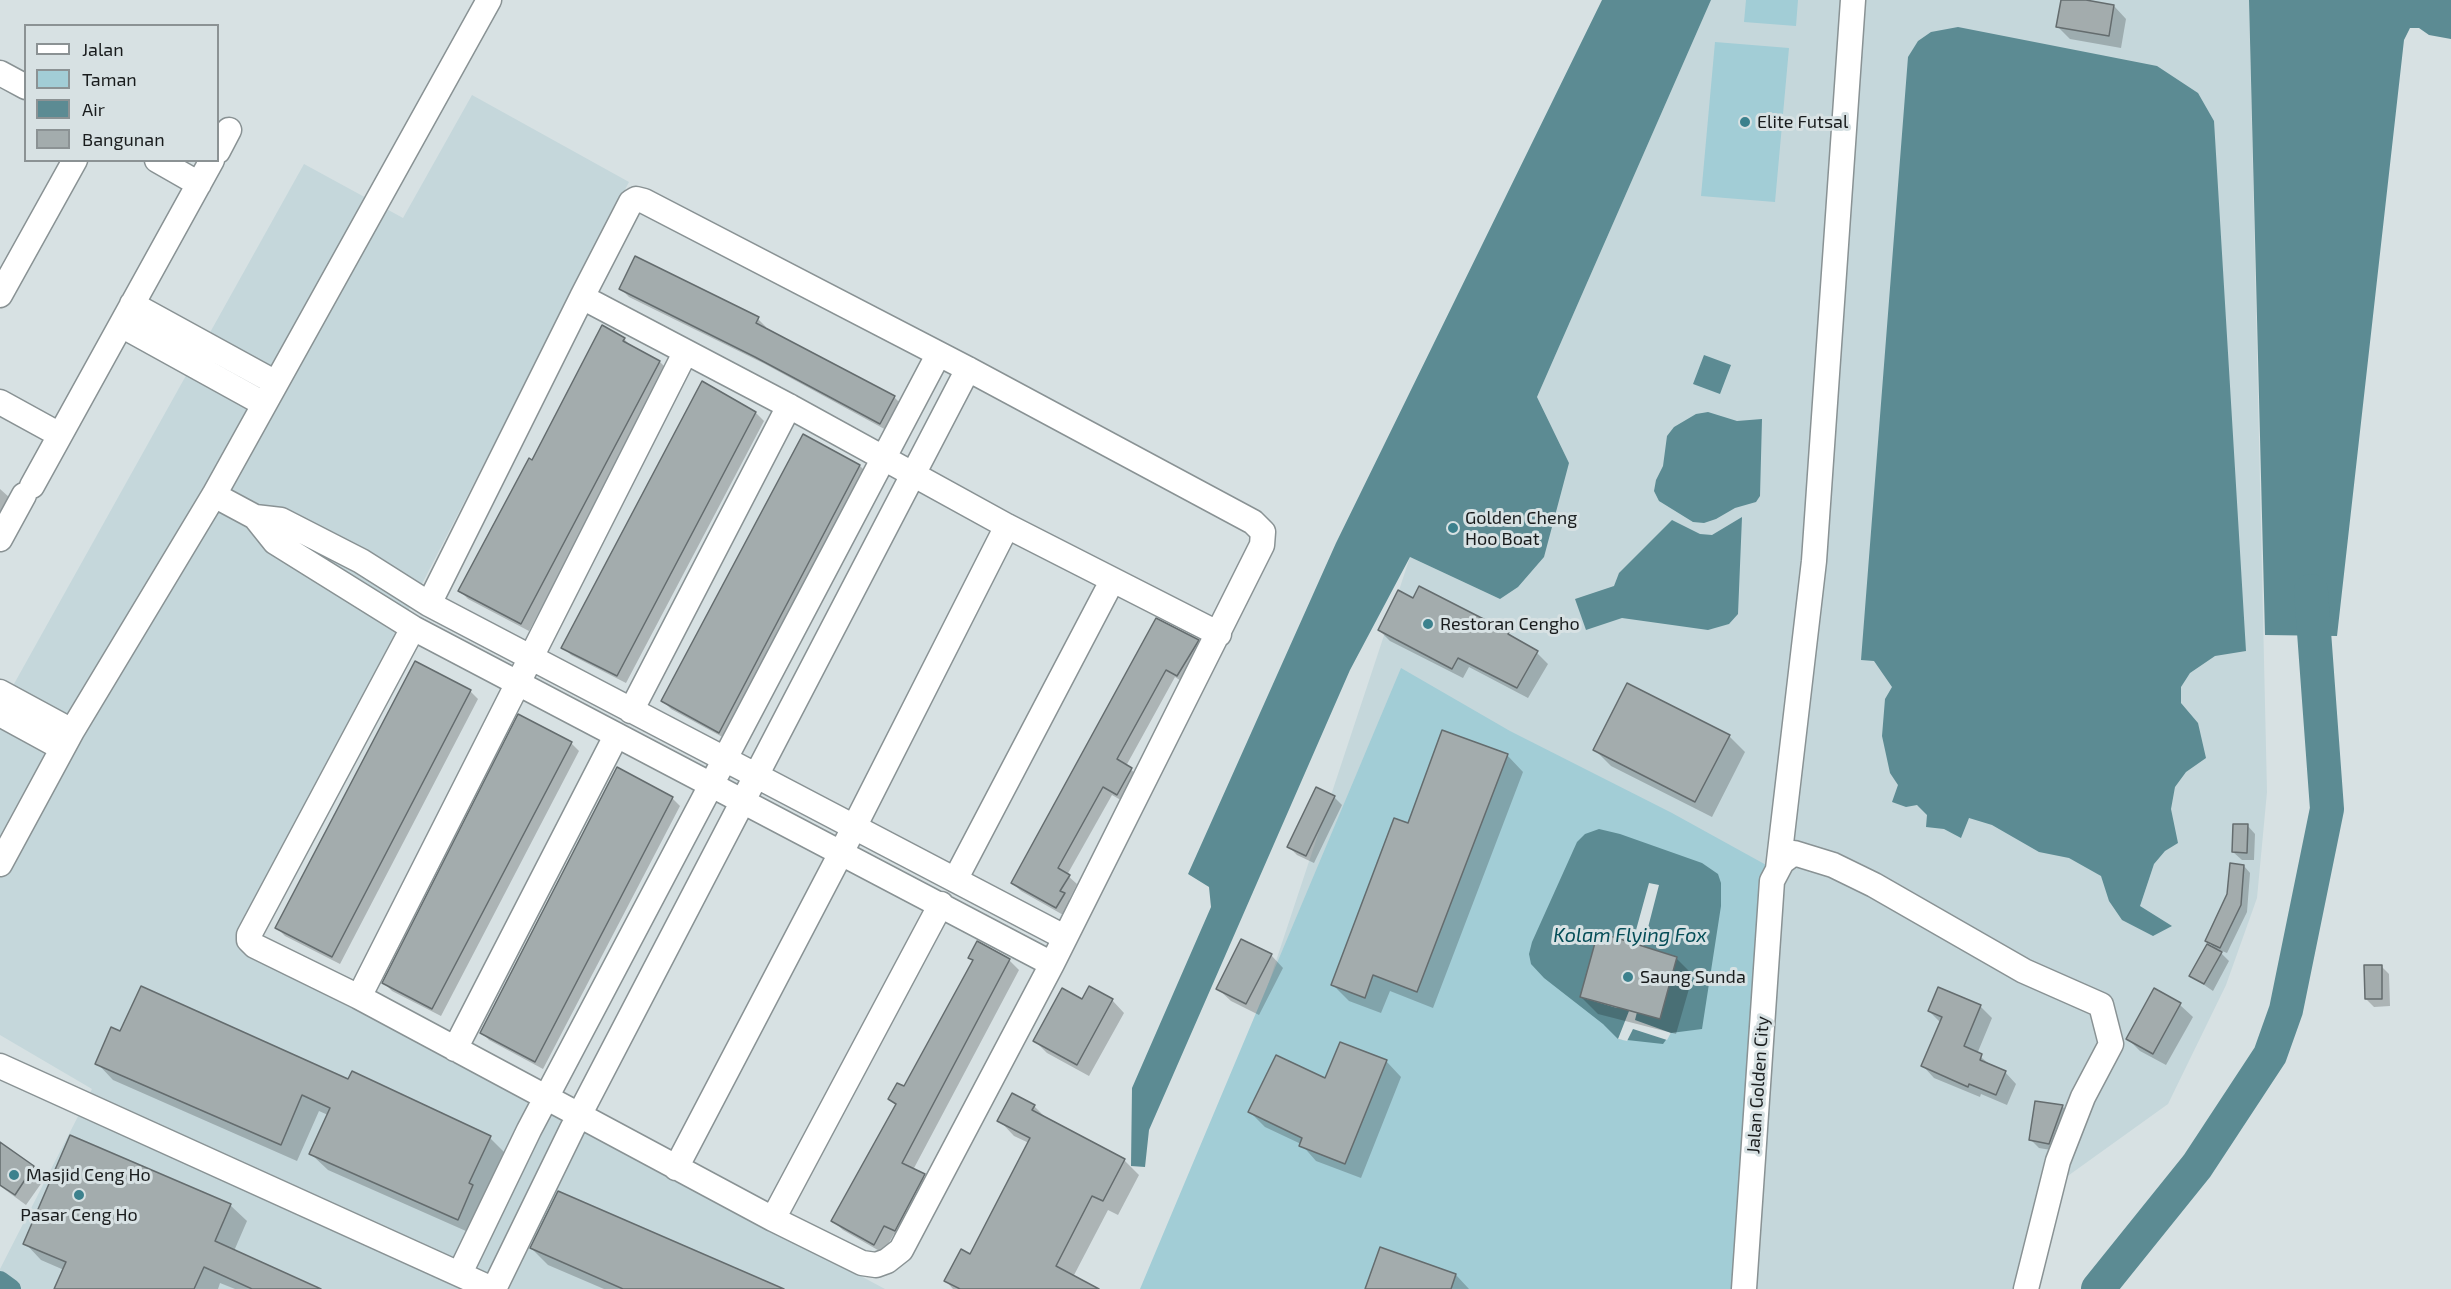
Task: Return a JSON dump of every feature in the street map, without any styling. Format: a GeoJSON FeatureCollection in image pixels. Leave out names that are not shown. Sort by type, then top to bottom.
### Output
{"type":"FeatureCollection","features":[{"type":"Feature","properties":{"kind":"street"},"geometry":{"type":"LineString","coordinates":[[0,864],[67,740],[214,495],[489,0]]}},
{"type":"Feature","properties":{"kind":"street","name":"Jalan Golden City"},"geometry":{"type":"LineString","coordinates":[[1744,1289],[1775,875],[1814,561],[1853,0]]}},
{"type":"Feature","properties":{"kind":"street"},"geometry":{"type":"LineString","coordinates":[[0,73],[24,86]]}},
{"type":"Feature","properties":{"kind":"street"},"geometry":{"type":"LineString","coordinates":[[0,295],[74,162]]}},
{"type":"Feature","properties":{"kind":"street"},"geometry":{"type":"LineString","coordinates":[[160,162],[199,184]]}},
{"type":"Feature","properties":{"kind":"street"},"geometry":{"type":"LineString","coordinates":[[0,539],[211,162]]}},
{"type":"Feature","properties":{"kind":"street"},"geometry":{"type":"LineString","coordinates":[[413,628],[249,934],[249,939],[255,946],[359,997],[773,1219],[862,1263],[876,1265],[887,1262],[900,1250],[1052,964],[1219,634],[1262,545],[1263,532],[1253,522],[968,369],[636,199],[631,201],[627,208],[429,604]]}},
{"type":"Feature","properties":{"kind":"street"},"geometry":{"type":"LineString","coordinates":[[582,297],[884,457],[1007,526],[1219,634]]}},
{"type":"Feature","properties":{"kind":"street"},"geometry":{"type":"LineString","coordinates":[[127,314],[270,394]]}},
{"type":"Feature","properties":{"kind":"street"},"geometry":{"type":"LineString","coordinates":[[359,997],[685,353]]}},
{"type":"Feature","properties":{"kind":"street"},"geometry":{"type":"LineString","coordinates":[[460,1273],[529,1130],[938,355]]}},
{"type":"Feature","properties":{"kind":"street"},"geometry":{"type":"LineString","coordinates":[[0,1066],[493,1289],[579,1116],[968,369]]}},
{"type":"Feature","properties":{"kind":"street"},"geometry":{"type":"LineString","coordinates":[[0,402],[60,435]]}},
{"type":"Feature","properties":{"kind":"street"},"geometry":{"type":"LineString","coordinates":[[631,711],[789,406]]}},
{"type":"Feature","properties":{"kind":"street"},"geometry":{"type":"LineString","coordinates":[[214,495],[255,517],[281,520],[361,561],[429,604],[1065,937]]}},
{"type":"Feature","properties":{"kind":"street"},"geometry":{"type":"LineString","coordinates":[[255,517],[275,542],[413,628],[1052,964]]}},
{"type":"Feature","properties":{"kind":"street"},"geometry":{"type":"LineString","coordinates":[[676,1168],[841,853],[852,827],[1007,526]]}},
{"type":"Feature","properties":{"kind":"street"},"geometry":{"type":"LineString","coordinates":[[347,585],[361,561]]}},
{"type":"Feature","properties":{"kind":"street"},"geometry":{"type":"LineString","coordinates":[[955,880],[1112,580]]}},
{"type":"Feature","properties":{"kind":"street"},"geometry":{"type":"LineString","coordinates":[[804,610],[835,625]]}},
{"type":"Feature","properties":{"kind":"street"},"geometry":{"type":"LineString","coordinates":[[0,692],[67,740]]}},
{"type":"Feature","properties":{"kind":"street"},"geometry":{"type":"LineString","coordinates":[[0,714],[67,740]]}},
{"type":"Feature","properties":{"kind":"street"},"geometry":{"type":"LineString","coordinates":[[455,1048],[616,736]]}},
{"type":"Feature","properties":{"kind":"street"},"geometry":{"type":"LineString","coordinates":[[1775,875],[1794,853],[1833,865],[2024,970],[2101,1005],[2111,1044],[2083,1097],[2058,1161],[2026,1289]]}},
{"type":"Feature","properties":{"kind":"street"},"geometry":{"type":"LineString","coordinates":[[773,1219],[941,904]]}},
{"type":"Feature","properties":{"kind":"street"},"geometry":{"type":"LineString","coordinates":[[629,941],[662,957]]}},
{"type":"Feature","properties":{"kind":"street"},"geometry":{"type":"LineString","coordinates":[[529,1130],[563,1147]]}},
{"type":"Feature","properties":{"kind":"shaded area"},"geometry":{"type":"Polygon","coordinates":[[[1711,0],[2249,0],[2267,792],[2257,898],[2226,985],[2168,1104],[2051,1188],[2028,1289],[1154,1289],[1208,1166],[1410,557],[1500,599],[1569,463],[1537,397],[1711,0]]]}},
{"type":"Feature","properties":{"kind":"shaded area"},"geometry":{"type":"Polygon","coordinates":[[[472,95],[629,182],[237,943],[885,1289],[20,1289],[0,1275],[0,1269],[92,1089],[0,1035],[0,709],[304,164],[403,218],[472,95]]]}},
{"type":"Feature","properties":{"kind":"green space"},"geometry":{"type":"Polygon","coordinates":[[[1746,0],[1798,0],[1796,26],[1744,22],[1746,0]]]}},
{"type":"Feature","properties":{"kind":"green space","name":"Elite Futsal"},"geometry":{"type":"Polygon","coordinates":[[[1715,42],[1789,48],[1775,202],[1701,196],[1715,42]]]}},
{"type":"Feature","properties":{"kind":"green space"},"geometry":{"type":"Polygon","coordinates":[[[1401,668],[1510,731],[1672,813],[1768,866],[1740,1289],[1140,1289],[1401,668]]]}},
{"type":"Feature","properties":{"kind":"water"},"geometry":{"type":"Polygon","coordinates":[[[1602,0],[1711,0],[1537,397],[1569,463],[1544,557],[1518,587],[1500,599],[1410,557],[1350,670],[1149,1130],[1145,1167],[1131,1166],[1132,1088],[1211,907],[1209,887],[1188,874],[1336,543],[1602,0]]]}},
{"type":"Feature","properties":{"kind":"water"},"geometry":{"type":"Polygon","coordinates":[[[2249,0],[2451,0],[2451,39],[2429,35],[2419,28],[2410,28],[2404,40],[2337,636],[2265,635],[2249,0]]]}},
{"type":"Feature","properties":{"kind":"water"},"geometry":{"type":"Polygon","coordinates":[[[1958,27],[2157,66],[2198,93],[2214,121],[2246,651],[2215,656],[2190,673],[2181,687],[2181,703],[2198,723],[2206,758],[2186,772],[2175,787],[2171,809],[2178,843],[2165,851],[2154,864],[2140,906],[2172,926],[2153,936],[2122,920],[2109,901],[2101,876],[2069,858],[2039,852],[1992,825],[1969,818],[1961,838],[1944,829],[1926,827],[1927,815],[1917,805],[1906,807],[1892,802],[1898,785],[1890,773],[1882,736],[1885,699],[1892,687],[1874,661],[1861,660],[1908,57],[1918,41],[1931,32],[1958,27]]]}},
{"type":"Feature","properties":{"kind":"water"},"geometry":{"type":"Polygon","coordinates":[[[1704,355],[1731,365],[1720,394],[1693,384],[1704,355]]]}},
{"type":"Feature","properties":{"kind":"water"},"geometry":{"type":"Polygon","coordinates":[[[1708,412],[1737,421],[1762,419],[1760,496],[1756,502],[1735,508],[1704,523],[1693,522],[1659,501],[1654,491],[1656,480],[1663,466],[1667,436],[1674,427],[1696,414],[1708,412]]]}},
{"type":"Feature","properties":{"kind":"water"},"geometry":{"type":"Polygon","coordinates":[[[1742,517],[1738,614],[1729,624],[1708,630],[1622,618],[1586,630],[1575,599],[1614,586],[1619,573],[1672,520],[1700,534],[1712,535],[1742,517]]]}},
{"type":"Feature","properties":{"kind":"water","name":"Kolam Flying Fox"},"geometry":{"type":"Polygon","coordinates":[[[1599,829],[1620,834],[1702,863],[1718,874],[1721,883],[1721,906],[1702,1029],[1671,1033],[1663,1044],[1618,1039],[1603,1024],[1544,978],[1531,964],[1529,954],[1532,942],[1577,842],[1585,834],[1599,829]]]}},
{"type":"Feature","properties":{"kind":"pier","name":"Saung Sunda"},"geometry":{"type":"Polygon","coordinates":[[[1649,883],[1659,885],[1643,947],[1677,957],[1660,1019],[1637,1012],[1635,1020],[1671,1033],[1667,1040],[1633,1029],[1627,1041],[1618,1039],[1629,1011],[1624,983],[1617,1008],[1580,997],[1598,932],[1633,941],[1649,883]]]}},
{"type":"Feature","properties":{"kind":"building"},"geometry":{"type":"Polygon","coordinates":[[[2061,0],[2086,0],[2114,5],[2109,36],[2056,27],[2061,0]]]}},
{"type":"Feature","properties":{"kind":"building"},"geometry":{"type":"Polygon","coordinates":[[[635,256],[759,317],[756,323],[895,396],[880,424],[755,357],[619,289],[635,256]]]}},
{"type":"Feature","properties":{"kind":"building"},"geometry":{"type":"Polygon","coordinates":[[[602,325],[625,338],[623,341],[660,361],[521,624],[458,591],[529,458],[532,460],[602,325]]]}},
{"type":"Feature","properties":{"kind":"building"},"geometry":{"type":"Polygon","coordinates":[[[702,381],[756,412],[617,676],[561,648],[702,381]]]}},
{"type":"Feature","properties":{"kind":"building"},"geometry":{"type":"Polygon","coordinates":[[[803,434],[860,465],[719,733],[661,701],[803,434]]]}},
{"type":"Feature","properties":{"kind":"building","name":"Restoran Cengho"},"geometry":{"type":"Polygon","coordinates":[[[1419,586],[1509,632],[1508,634],[1538,651],[1517,688],[1458,658],[1452,669],[1378,630],[1398,590],[1413,598],[1419,586]]]}},
{"type":"Feature","properties":{"kind":"building"},"geometry":{"type":"Polygon","coordinates":[[[1156,618],[1199,640],[1177,676],[1166,670],[1117,759],[1132,768],[1117,795],[1103,787],[1058,868],[1070,875],[1060,891],[1065,893],[1056,908],[1011,883],[1156,618]]]}},
{"type":"Feature","properties":{"kind":"building"},"geometry":{"type":"Polygon","coordinates":[[[415,661],[471,690],[332,957],[275,928],[415,661]]]}},
{"type":"Feature","properties":{"kind":"building"},"geometry":{"type":"Polygon","coordinates":[[[1627,683],[1730,735],[1695,802],[1593,750],[1627,683]]]}},
{"type":"Feature","properties":{"kind":"building"},"geometry":{"type":"Polygon","coordinates":[[[518,714],[572,742],[432,1009],[382,983],[518,714]]]}},
{"type":"Feature","properties":{"kind":"building"},"geometry":{"type":"Polygon","coordinates":[[[1442,730],[1508,754],[1417,992],[1373,975],[1365,998],[1331,985],[1394,818],[1408,823],[1442,730]]]}},
{"type":"Feature","properties":{"kind":"building"},"geometry":{"type":"Polygon","coordinates":[[[617,767],[673,797],[535,1062],[480,1033],[617,767]]]}},
{"type":"Feature","properties":{"kind":"building"},"geometry":{"type":"Polygon","coordinates":[[[1316,787],[1335,796],[1306,856],[1287,847],[1316,787]]]}},
{"type":"Feature","properties":{"kind":"building"},"geometry":{"type":"Polygon","coordinates":[[[2233,824],[2248,824],[2247,853],[2232,852],[2233,824]]]}},
{"type":"Feature","properties":{"kind":"building"},"geometry":{"type":"Polygon","coordinates":[[[2230,863],[2244,865],[2241,905],[2220,948],[2205,941],[2227,894],[2230,863]]]}},
{"type":"Feature","properties":{"kind":"building","name":"Saung Sunda"},"geometry":{"type":"Polygon","coordinates":[[[1598,932],[1677,957],[1660,1019],[1580,997],[1598,932]]]}},
{"type":"Feature","properties":{"kind":"building"},"geometry":{"type":"Polygon","coordinates":[[[1241,939],[1272,954],[1246,1004],[1216,989],[1241,939]]]}},
{"type":"Feature","properties":{"kind":"building"},"geometry":{"type":"Polygon","coordinates":[[[977,941],[1010,959],[902,1163],[925,1174],[895,1231],[884,1226],[874,1245],[831,1221],[896,1104],[888,1099],[897,1083],[904,1086],[973,960],[968,958],[977,941]]]}},
{"type":"Feature","properties":{"kind":"building"},"geometry":{"type":"Polygon","coordinates":[[[2207,944],[2222,952],[2204,984],[2189,976],[2207,944]]]}},
{"type":"Feature","properties":{"kind":"building"},"geometry":{"type":"Polygon","coordinates":[[[2364,965],[2382,965],[2382,999],[2365,999],[2364,965]]]}},
{"type":"Feature","properties":{"kind":"building"},"geometry":{"type":"Polygon","coordinates":[[[141,986],[348,1079],[352,1071],[491,1136],[469,1183],[473,1185],[458,1220],[309,1154],[330,1108],[302,1095],[281,1145],[95,1064],[111,1027],[120,1031],[141,986]]]}},
{"type":"Feature","properties":{"kind":"building"},"geometry":{"type":"Polygon","coordinates":[[[1089,986],[1113,999],[1077,1065],[1033,1041],[1062,988],[1082,999],[1089,986]]]}},
{"type":"Feature","properties":{"kind":"building"},"geometry":{"type":"Polygon","coordinates":[[[1938,987],[1981,1005],[1964,1046],[1982,1054],[1980,1060],[2006,1071],[1996,1095],[1969,1084],[1968,1087],[1921,1066],[1942,1017],[1928,1011],[1938,987]]]}},
{"type":"Feature","properties":{"kind":"building"},"geometry":{"type":"Polygon","coordinates":[[[2154,988],[2181,1003],[2153,1054],[2126,1039],[2154,988]]]}},
{"type":"Feature","properties":{"kind":"building"},"geometry":{"type":"Polygon","coordinates":[[[1340,1042],[1387,1060],[1345,1164],[1299,1146],[1302,1138],[1248,1112],[1276,1055],[1325,1078],[1340,1042]]]}},
{"type":"Feature","properties":{"kind":"building"},"geometry":{"type":"Polygon","coordinates":[[[1012,1093],[1035,1105],[1032,1110],[1125,1159],[1103,1201],[1092,1196],[1056,1266],[1099,1289],[960,1289],[944,1281],[961,1249],[970,1254],[1030,1138],[997,1121],[1012,1093]]]}},
{"type":"Feature","properties":{"kind":"building"},"geometry":{"type":"Polygon","coordinates":[[[2035,1101],[2063,1105],[2049,1144],[2029,1140],[2035,1101]]]}},
{"type":"Feature","properties":{"kind":"building"},"geometry":{"type":"Polygon","coordinates":[[[70,1135],[231,1204],[215,1241],[321,1289],[252,1289],[204,1267],[194,1289],[54,1289],[66,1262],[23,1244],[70,1135]]]}},
{"type":"Feature","properties":{"kind":"building","name":"Masjid Ceng Ho"},"geometry":{"type":"Polygon","coordinates":[[[0,1142],[34,1166],[15,1195],[0,1185],[0,1142]]]}},
{"type":"Feature","properties":{"kind":"building"},"geometry":{"type":"Polygon","coordinates":[[[558,1191],[784,1289],[623,1289],[530,1248],[558,1191]]]}},
{"type":"Feature","properties":{"kind":"building"},"geometry":{"type":"Polygon","coordinates":[[[1380,1247],[1456,1274],[1451,1289],[1365,1289],[1380,1247]]]}},
{"type":"Feature","properties":{"kind":"waterway"},"geometry":{"type":"LineString","coordinates":[[2098,1289],[2197,1166],[2270,1055],[2286,1010],[2327,809],[2311,591]]}},
{"type":"Feature","properties":{"kind":"waterway"},"geometry":{"type":"LineString","coordinates":[[0,1281],[11,1289]]}},
{"type":"Feature","properties":{"kind":"place","name":"Elite Futsal"},"geometry":{"type":"Point","coordinates":[1745,122]}},
{"type":"Feature","properties":{"kind":"place","name":"Golden Cheng Hoo Boat"},"geometry":{"type":"Point","coordinates":[1453,528]}},
{"type":"Feature","properties":{"kind":"place","name":"Restoran Cengho"},"geometry":{"type":"Point","coordinates":[1428,624]}},
{"type":"Feature","properties":{"kind":"place","name":"Saung Sunda"},"geometry":{"type":"Point","coordinates":[1628,977]}},
{"type":"Feature","properties":{"kind":"place","name":"Masjid Ceng Ho"},"geometry":{"type":"Point","coordinates":[14,1175]}},
{"type":"Feature","properties":{"kind":"place","name":"Pasar Ceng Ho"},"geometry":{"type":"Point","coordinates":[79,1195]}}]}
